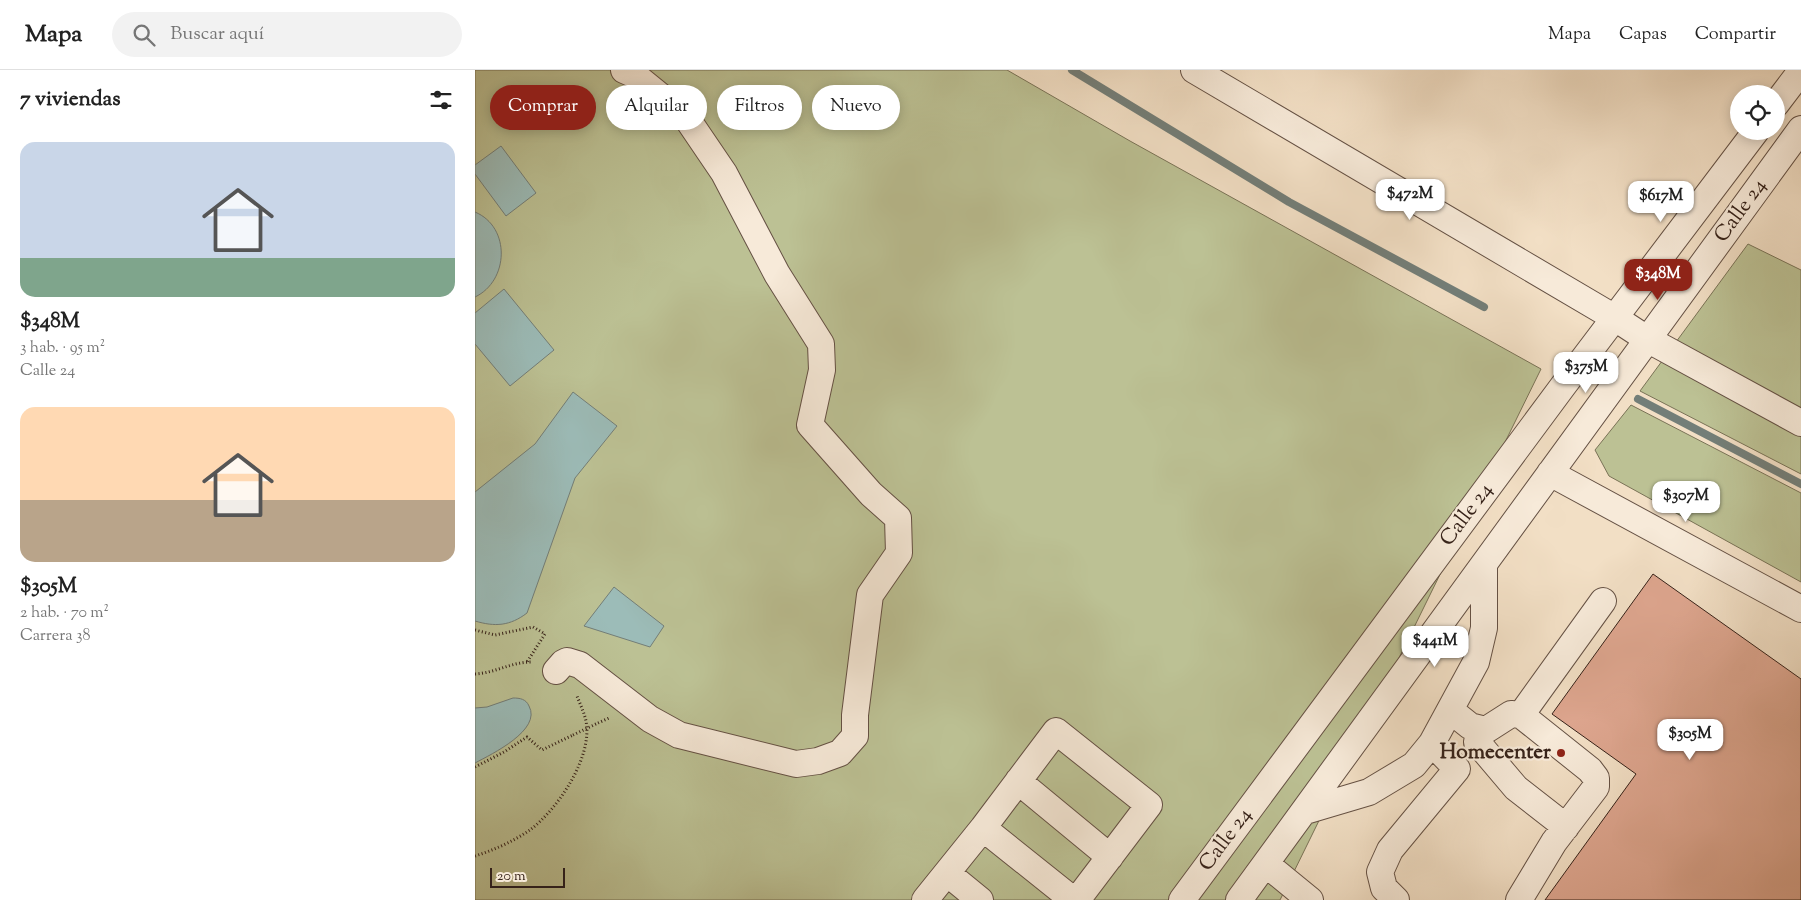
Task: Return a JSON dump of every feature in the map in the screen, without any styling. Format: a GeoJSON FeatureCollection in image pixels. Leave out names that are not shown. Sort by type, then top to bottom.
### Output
{"type":"FeatureCollection","features":[{"type":"Feature","properties":{"kind":"street"},"geometry":{"type":"LineString","coordinates":[[556,671],[563,662],[567,661],[580,665],[650,719],[679,735],[796,764],[818,761],[840,753],[855,736],[855,715],[870,595],[899,553],[898,518],[871,494],[810,424],[822,370],[821,344],[777,274],[724,173],[686,118],[633,74],[624,70]]}},
{"type":"Feature","properties":{"kind":"street"},"geometry":{"type":"LineString","coordinates":[[1194,70],[1615,318],[1647,339],[1801,423]]}},
{"type":"Feature","properties":{"kind":"street"},"geometry":{"type":"LineString","coordinates":[[1785,92],[1801,71]]}},
{"type":"Feature","properties":{"kind":"street","name":"Calle 24"},"geometry":{"type":"LineString","coordinates":[[1239,900],[1801,129]]}},
{"type":"Feature","properties":{"kind":"street","name":"Calle 24"},"geometry":{"type":"LineString","coordinates":[[1182,900],[1548,405],[1749,140]]}},
{"type":"Feature","properties":{"kind":"street"},"geometry":{"type":"LineString","coordinates":[[1659,260],[1659,275],[1663,281],[1677,283],[1694,274]]}},
{"type":"Feature","properties":{"kind":"street"},"geometry":{"type":"LineString","coordinates":[[1548,405],[1568,405],[1578,415],[1581,432]]}},
{"type":"Feature","properties":{"kind":"street"},"geometry":{"type":"LineString","coordinates":[[1550,473],[1801,609]]}},
{"type":"Feature","properties":{"kind":"street"},"geometry":{"type":"LineString","coordinates":[[1305,811],[1369,792],[1414,764],[1432,743],[1476,662],[1484,628],[1484,566]]}},
{"type":"Feature","properties":{"kind":"street"},"geometry":{"type":"LineString","coordinates":[[1521,715],[1603,601]]}},
{"type":"Feature","properties":{"kind":"street"},"geometry":{"type":"LineString","coordinates":[[1450,710],[1481,736],[1516,788],[1566,826]]}},
{"type":"Feature","properties":{"kind":"street"},"geometry":{"type":"LineString","coordinates":[[1396,900],[1384,888],[1380,872],[1390,850],[1457,769],[1481,736],[1511,714],[1521,715],[1590,770],[1596,778],[1595,787],[1554,842],[1519,900]]}},
{"type":"Feature","properties":{"kind":"street"},"geometry":{"type":"LineString","coordinates":[[925,900],[983,828],[1056,730],[1149,805],[1077,900]]}},
{"type":"Feature","properties":{"kind":"street"},"geometry":{"type":"LineString","coordinates":[[1432,743],[1457,769]]}},
{"type":"Feature","properties":{"kind":"street"},"geometry":{"type":"LineString","coordinates":[[1018,782],[1110,857]]}},
{"type":"Feature","properties":{"kind":"street"},"geometry":{"type":"LineString","coordinates":[[983,828],[1073,900]]}},
{"type":"Feature","properties":{"kind":"street"},"geometry":{"type":"LineString","coordinates":[[1266,864],[1311,900]]}},
{"type":"Feature","properties":{"kind":"street"},"geometry":{"type":"LineString","coordinates":[[947,873],[980,900]]}},
{"type":"Feature","properties":{"kind":"path"},"geometry":{"type":"LineString","coordinates":[[475,630],[495,635],[533,627],[545,634],[527,662]]}},
{"type":"Feature","properties":{"kind":"path"},"geometry":{"type":"LineString","coordinates":[[475,674],[484,674],[515,663],[544,664],[568,680],[586,723],[581,761],[559,799],[547,814],[510,842],[475,856]]}},
{"type":"Feature","properties":{"kind":"path"},"geometry":{"type":"LineString","coordinates":[[475,767],[527,737],[542,750],[598,723]]}},
{"type":"Feature","properties":{"kind":"green space"},"geometry":{"type":"Polygon","coordinates":[[[475,70],[1007,70],[1130,141],[1541,369],[1280,900],[475,900],[475,70]]]}},
{"type":"Feature","properties":{"kind":"green space"},"geometry":{"type":"Polygon","coordinates":[[[1748,244],[1801,270],[1801,474],[1640,391],[1748,244]]]}},
{"type":"Feature","properties":{"kind":"green space"},"geometry":{"type":"Polygon","coordinates":[[[1631,405],[1801,493],[1801,582],[1609,476],[1595,450],[1631,405]]]}},
{"type":"Feature","properties":{"kind":"water"},"geometry":{"type":"Polygon","coordinates":[[[501,146],[536,193],[506,216],[475,174],[475,165],[501,146]]]}},
{"type":"Feature","properties":{"kind":"water"},"geometry":{"type":"Polygon","coordinates":[[[475,212],[487,219],[495,229],[500,241],[501,254],[499,267],[494,279],[486,289],[475,297],[475,212]]]}},
{"type":"Feature","properties":{"kind":"water"},"geometry":{"type":"Polygon","coordinates":[[[504,289],[554,350],[510,386],[475,344],[475,313],[504,289]]]}},
{"type":"Feature","properties":{"kind":"water"},"geometry":{"type":"Polygon","coordinates":[[[573,392],[617,426],[575,478],[527,613],[515,621],[496,625],[475,621],[475,492],[535,444],[573,392]]]}},
{"type":"Feature","properties":{"kind":"water"},"geometry":{"type":"Polygon","coordinates":[[[614,587],[664,626],[650,647],[584,626],[614,587]]]}},
{"type":"Feature","properties":{"kind":"water"},"geometry":{"type":"Polygon","coordinates":[[[513,698],[523,699],[528,704],[531,715],[528,724],[513,740],[475,763],[475,708],[487,707],[513,698]]]}},
{"type":"Feature","properties":{"kind":"building"},"geometry":{"type":"Polygon","coordinates":[[[1653,574],[1801,679],[1801,900],[1545,900],[1636,774],[1552,714],[1653,574]]]}},
{"type":"Feature","properties":{"kind":"waterway"},"geometry":{"type":"LineString","coordinates":[[1072,70],[1289,202],[1484,307]]}},
{"type":"Feature","properties":{"kind":"waterway"},"geometry":{"type":"LineString","coordinates":[[1638,399],[1801,484]]}},
{"type":"Feature","properties":{"kind":"place","name":"Homecenter"},"geometry":{"type":"Point","coordinates":[1561,753]}}]}
